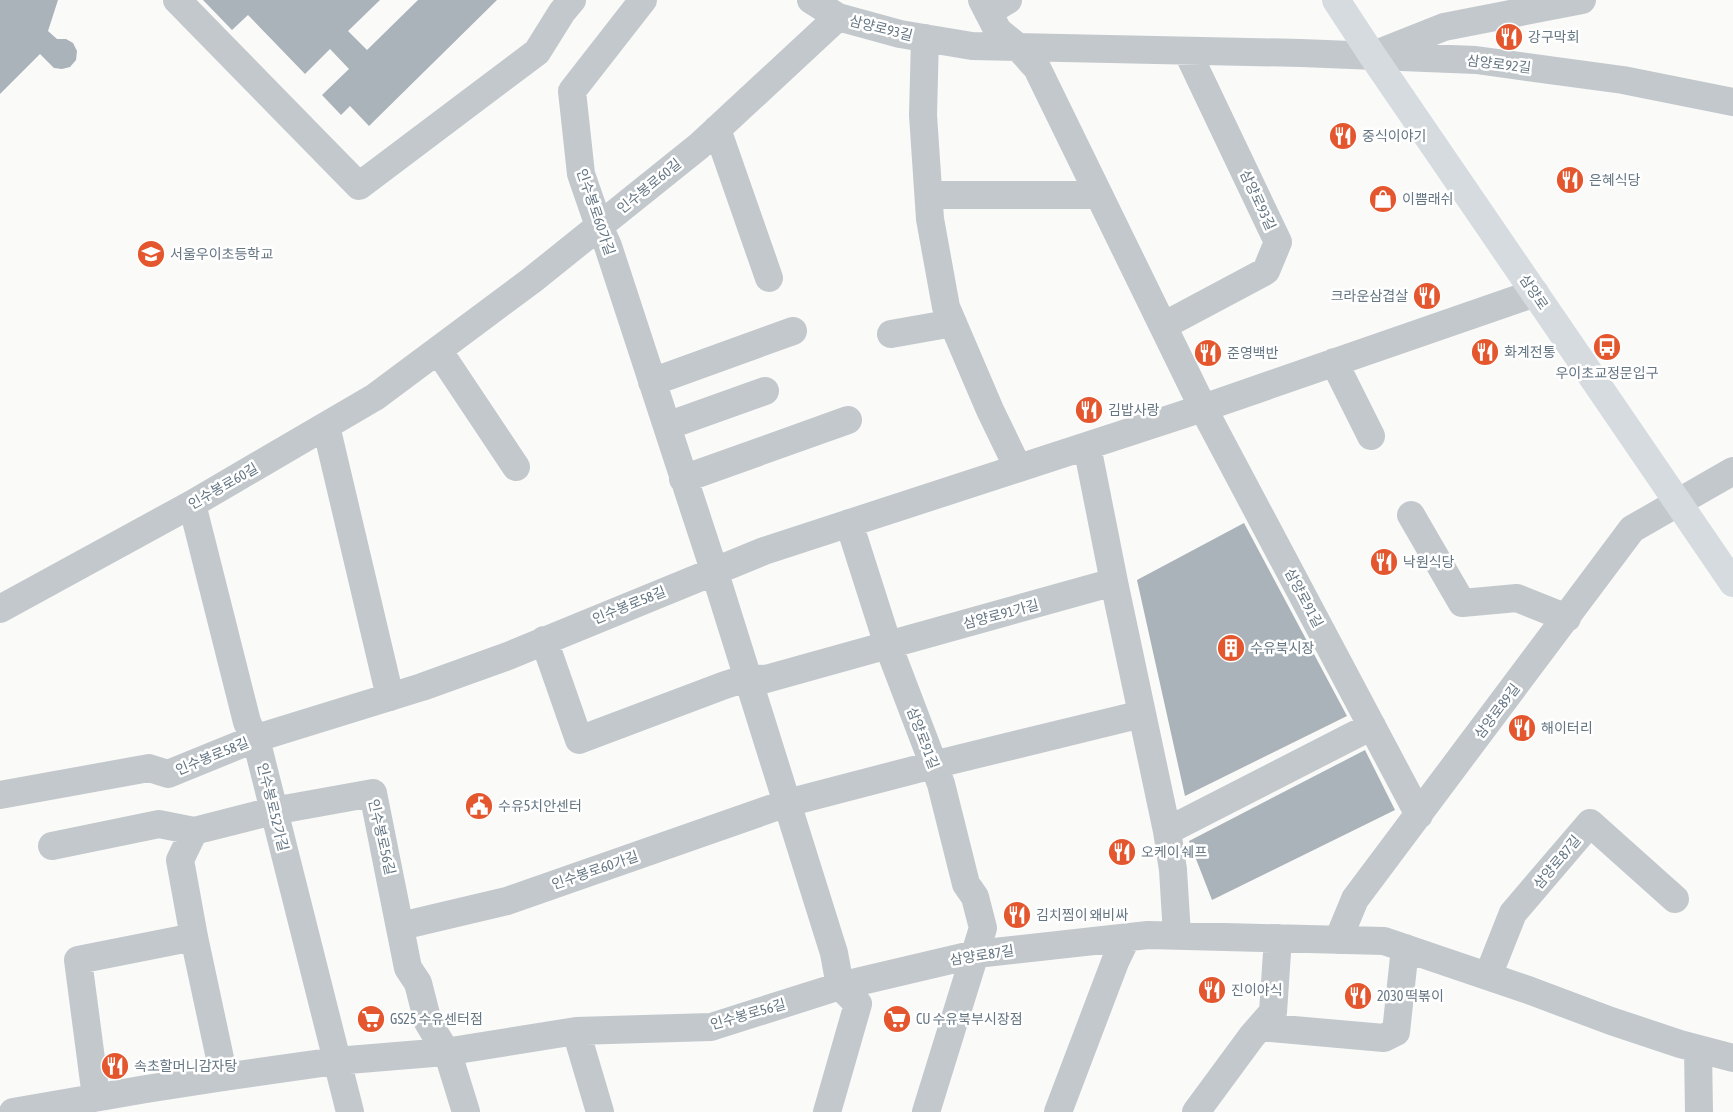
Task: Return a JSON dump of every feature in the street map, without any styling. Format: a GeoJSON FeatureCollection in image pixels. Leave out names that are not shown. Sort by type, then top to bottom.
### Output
{"type":"FeatureCollection","features":[{"type":"Feature","properties":{"kind":"main road","name":"삼양로"},"geometry":{"type":"LineString","coordinates":[[1336,0],[1372,56],[1733,583]]}},
{"type":"Feature","properties":{"kind":"street"},"geometry":{"type":"LineString","coordinates":[[177,0],[359,186],[537,52],[567,6]]}},
{"type":"Feature","properties":{"kind":"street","name":"인수봉로60가길"},"geometry":{"type":"LineString","coordinates":[[643,0],[572,91],[581,174],[608,246],[714,570],[834,953],[840,986]]}},
{"type":"Feature","properties":{"kind":"street","name":"삼양로93길"},"geometry":{"type":"LineString","coordinates":[[811,0],[838,18],[900,34],[972,46],[1372,56]]}},
{"type":"Feature","properties":{"kind":"street"},"geometry":{"type":"LineString","coordinates":[[1372,56],[1444,27],[1473,11],[1582,0]]}},
{"type":"Feature","properties":{"kind":"street"},"geometry":{"type":"LineString","coordinates":[[993,4],[998,31],[1018,47],[1037,68],[1203,408]]}},
{"type":"Feature","properties":{"kind":"street","name":"인수봉로60길"},"geometry":{"type":"LineString","coordinates":[[0,608],[192,504],[375,397],[532,280],[699,146],[838,18]]}},
{"type":"Feature","properties":{"kind":"street","name":"삼양로93길"},"geometry":{"type":"LineString","coordinates":[[925,38],[923,115],[928,195],[930,219],[946,307],[990,410],[1018,468]]}},
{"type":"Feature","properties":{"kind":"street","name":"삼양로93길"},"geometry":{"type":"LineString","coordinates":[[1163,326],[1266,271],[1278,242],[1187,51]]}},
{"type":"Feature","properties":{"kind":"street","name":"삼양로92길"},"geometry":{"type":"LineString","coordinates":[[1372,56],[1486,61],[1623,80],[1733,102]]}},
{"type":"Feature","properties":{"kind":"street"},"geometry":{"type":"LineString","coordinates":[[717,129],[769,278]]}},
{"type":"Feature","properties":{"kind":"street"},"geometry":{"type":"LineString","coordinates":[[928,195],[1099,194]]}},
{"type":"Feature","properties":{"kind":"street"},"geometry":{"type":"LineString","coordinates":[[714,570],[764,551],[1203,408],[1535,294]]}},
{"type":"Feature","properties":{"kind":"street"},"geometry":{"type":"LineString","coordinates":[[891,334],[953,323]]}},
{"type":"Feature","properties":{"kind":"street"},"geometry":{"type":"LineString","coordinates":[[652,382],[793,331]]}},
{"type":"Feature","properties":{"kind":"street"},"geometry":{"type":"LineString","coordinates":[[438,350],[516,467]]}},
{"type":"Feature","properties":{"kind":"street"},"geometry":{"type":"LineString","coordinates":[[1334,362],[1371,436]]}},
{"type":"Feature","properties":{"kind":"street"},"geometry":{"type":"LineString","coordinates":[[667,426],[765,391]]}},
{"type":"Feature","properties":{"kind":"street","name":"삼양로91길"},"geometry":{"type":"LineString","coordinates":[[1203,408],[1419,815]]}},
{"type":"Feature","properties":{"kind":"street"},"geometry":{"type":"LineString","coordinates":[[683,479],[848,420]]}},
{"type":"Feature","properties":{"kind":"street"},"geometry":{"type":"LineString","coordinates":[[326,426],[390,697]]}},
{"type":"Feature","properties":{"kind":"street"},"geometry":{"type":"LineString","coordinates":[[1087,446],[1167,831],[1173,870],[1177,936]]}},
{"type":"Feature","properties":{"kind":"street","name":"삼양로89길"},"geometry":{"type":"LineString","coordinates":[[1338,940],[1355,899],[1632,530],[1733,471]]}},
{"type":"Feature","properties":{"kind":"street","name":"인수봉로52가길"},"geometry":{"type":"LineString","coordinates":[[192,504],[247,722],[254,739],[274,811],[350,1112]]}},
{"type":"Feature","properties":{"kind":"street"},"geometry":{"type":"LineString","coordinates":[[1411,515],[1462,603],[1517,598],[1567,618]]}},
{"type":"Feature","properties":{"kind":"street","name":"삼양로91길"},"geometry":{"type":"LineString","coordinates":[[849,523],[888,645],[941,784],[966,884],[975,897],[983,928],[926,1112]]}},
{"type":"Feature","properties":{"kind":"street","name":"인수봉로58길"},"geometry":{"type":"LineString","coordinates":[[0,795],[150,768],[168,774],[254,739],[390,697],[508,656],[714,570]]}},
{"type":"Feature","properties":{"kind":"street","name":"삼양로91가길"},"geometry":{"type":"LineString","coordinates":[[888,645],[1114,582]]}},
{"type":"Feature","properties":{"kind":"street"},"geometry":{"type":"LineString","coordinates":[[544,640],[579,740],[747,678],[766,679],[888,645]]}},
{"type":"Feature","properties":{"kind":"street"},"geometry":{"type":"LineString","coordinates":[[933,765],[1142,714]]}},
{"type":"Feature","properties":{"kind":"street"},"geometry":{"type":"LineString","coordinates":[[1167,831],[1372,726]]}},
{"type":"Feature","properties":{"kind":"street","name":"인수봉로60가길"},"geometry":{"type":"LineString","coordinates":[[401,926],[507,901],[787,803],[933,765]]}},
{"type":"Feature","properties":{"kind":"street","name":"인수봉로56길"},"geometry":{"type":"LineString","coordinates":[[52,846],[159,824],[194,831],[274,811],[373,793],[408,968],[418,982],[428,1022],[449,1057],[466,1112]]}},
{"type":"Feature","properties":{"kind":"street","name":"삼양로87길"},"geometry":{"type":"LineString","coordinates":[[1488,976],[1513,913],[1590,823],[1675,899]]}},
{"type":"Feature","properties":{"kind":"street"},"geometry":{"type":"LineString","coordinates":[[194,831],[180,860],[194,937],[224,1077]]}},
{"type":"Feature","properties":{"kind":"street","name":"삼양로87길"},"geometry":{"type":"LineString","coordinates":[[840,986],[976,954],[1148,935],[1384,941],[1488,976],[1619,1024],[1698,1049],[1731,1054]]}},
{"type":"Feature","properties":{"kind":"street"},"geometry":{"type":"LineString","coordinates":[[96,1098],[78,960],[194,937]]}},
{"type":"Feature","properties":{"kind":"street"},"geometry":{"type":"LineString","coordinates":[[1058,1112],[1115,962],[1127,937]]}},
{"type":"Feature","properties":{"kind":"street"},"geometry":{"type":"LineString","coordinates":[[1196,1112],[1273,1012],[1278,938]]}},
{"type":"Feature","properties":{"kind":"street"},"geometry":{"type":"LineString","coordinates":[[1260,1027],[1384,1038],[1396,1032],[1404,948]]}},
{"type":"Feature","properties":{"kind":"street"},"geometry":{"type":"LineString","coordinates":[[827,1112],[858,1004],[840,986]]}},
{"type":"Feature","properties":{"kind":"street","name":"인수봉로56길"},"geometry":{"type":"LineString","coordinates":[[12,1112],[224,1077],[336,1061],[445,1052],[576,1031],[711,1027],[840,986]]}},
{"type":"Feature","properties":{"kind":"street"},"geometry":{"type":"LineString","coordinates":[[576,1031],[600,1112]]}},
{"type":"Feature","properties":{"kind":"street"},"geometry":{"type":"LineString","coordinates":[[1698,1049],[1699,1112]]}},
{"type":"Feature","properties":{"kind":"building"},"geometry":{"type":"Polygon","coordinates":[[[0,0],[58,0],[48,31],[57,39],[66,39],[73,43],[77,51],[76,60],[70,67],[54,68],[40,54],[0,94],[0,0]]]}},
{"type":"Feature","properties":{"kind":"building"},"geometry":{"type":"Polygon","coordinates":[[[203,0],[380,0],[348,31],[367,50],[418,0],[497,0],[369,126],[350,106],[341,115],[322,95],[349,69],[330,49],[305,74],[248,15],[232,30],[203,0]]]}},
{"type":"Feature","properties":{"kind":"building","name":"수유북시장"},"geometry":{"type":"Polygon","coordinates":[[[1244,523],[1347,716],[1185,796],[1137,580],[1244,523]]]}},
{"type":"Feature","properties":{"kind":"building"},"geometry":{"type":"Polygon","coordinates":[[[1365,750],[1395,810],[1212,900],[1189,841],[1365,750]]]}},
{"type":"Feature","properties":{"kind":"place","name":"강구막회"},"geometry":{"type":"Point","coordinates":[1509,37]}},
{"type":"Feature","properties":{"kind":"place","name":"중식이야기"},"geometry":{"type":"Point","coordinates":[1343,136]}},
{"type":"Feature","properties":{"kind":"place","name":"은혜식당"},"geometry":{"type":"Point","coordinates":[1570,180]}},
{"type":"Feature","properties":{"kind":"place","name":"이쁨래쉬"},"geometry":{"type":"Point","coordinates":[1383,199]}},
{"type":"Feature","properties":{"kind":"place","name":"서울우이초등학교"},"geometry":{"type":"Point","coordinates":[151,254]}},
{"type":"Feature","properties":{"kind":"place","name":"크라운삼겹살"},"geometry":{"type":"Point","coordinates":[1427,296]}},
{"type":"Feature","properties":{"kind":"place","name":"우이초교정문입구"},"geometry":{"type":"Point","coordinates":[1607,347]}},
{"type":"Feature","properties":{"kind":"place","name":"화계전통"},"geometry":{"type":"Point","coordinates":[1485,352]}},
{"type":"Feature","properties":{"kind":"place","name":"준영백반"},"geometry":{"type":"Point","coordinates":[1208,353]}},
{"type":"Feature","properties":{"kind":"place","name":"김밥사랑"},"geometry":{"type":"Point","coordinates":[1089,410]}},
{"type":"Feature","properties":{"kind":"place","name":"낙원식당"},"geometry":{"type":"Point","coordinates":[1384,562]}},
{"type":"Feature","properties":{"kind":"place","name":"수유북시장"},"geometry":{"type":"Point","coordinates":[1231,648]}},
{"type":"Feature","properties":{"kind":"place","name":"해이터리"},"geometry":{"type":"Point","coordinates":[1522,728]}},
{"type":"Feature","properties":{"kind":"place","name":"수유5치안센터"},"geometry":{"type":"Point","coordinates":[479,806]}},
{"type":"Feature","properties":{"kind":"place","name":"오케이 쉐프"},"geometry":{"type":"Point","coordinates":[1122,852]}},
{"type":"Feature","properties":{"kind":"place","name":"김치찜이 왜비싸"},"geometry":{"type":"Point","coordinates":[1017,915]}},
{"type":"Feature","properties":{"kind":"place","name":"진이야식"},"geometry":{"type":"Point","coordinates":[1212,990]}},
{"type":"Feature","properties":{"kind":"place","name":"2030 떡볶이"},"geometry":{"type":"Point","coordinates":[1358,996]}},
{"type":"Feature","properties":{"kind":"place","name":"GS25 수유센터점"},"geometry":{"type":"Point","coordinates":[371,1019]}},
{"type":"Feature","properties":{"kind":"place","name":"CU 수유북부시장점"},"geometry":{"type":"Point","coordinates":[897,1019]}},
{"type":"Feature","properties":{"kind":"place","name":"속초할머니감자탕"},"geometry":{"type":"Point","coordinates":[115,1066]}}]}
